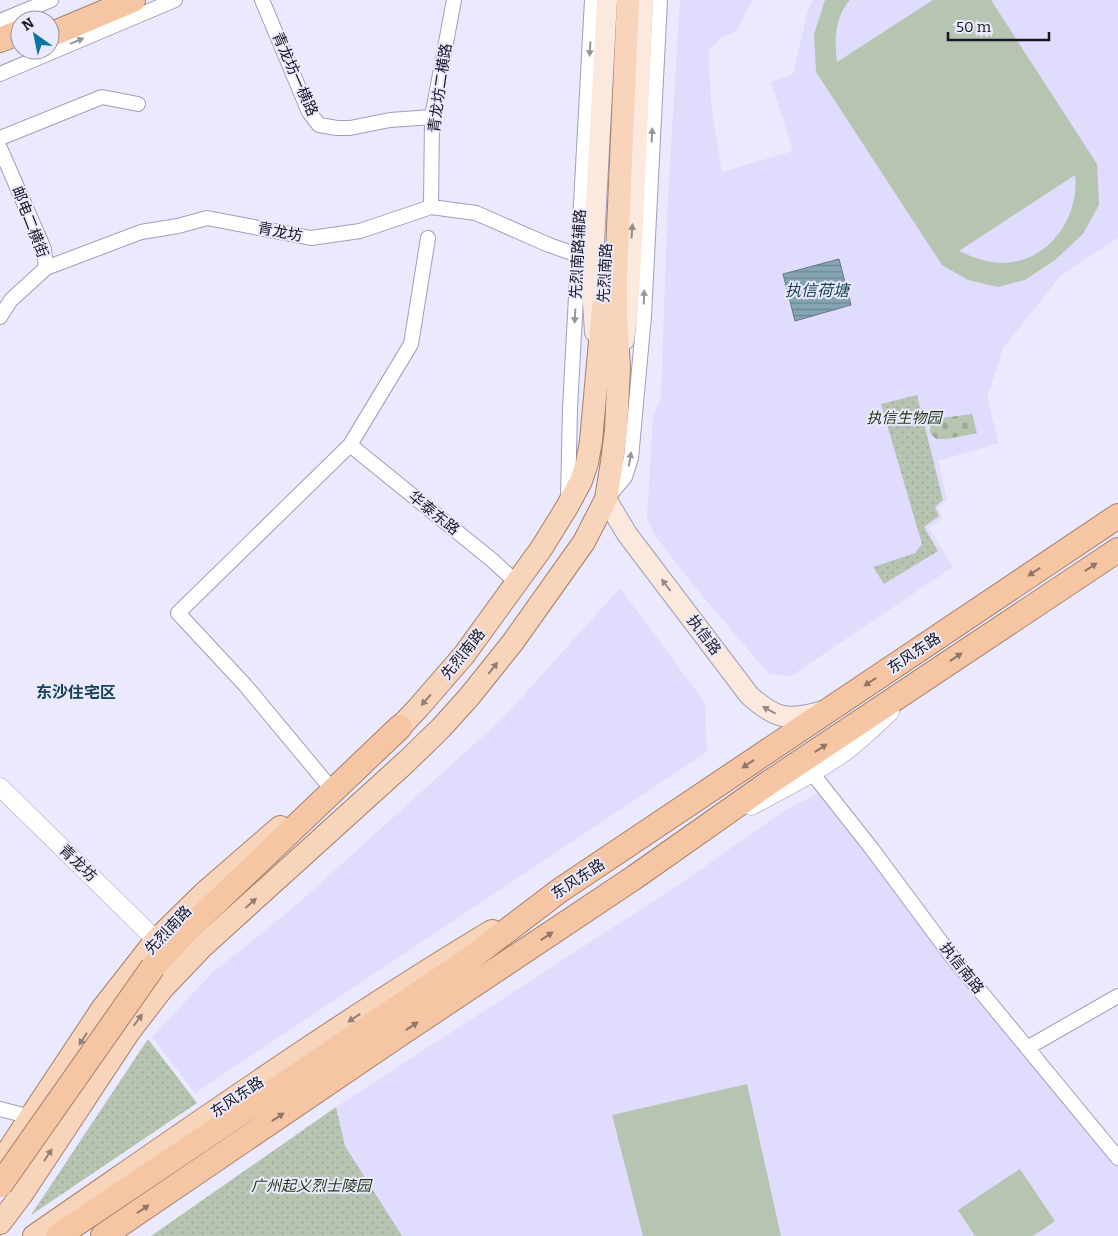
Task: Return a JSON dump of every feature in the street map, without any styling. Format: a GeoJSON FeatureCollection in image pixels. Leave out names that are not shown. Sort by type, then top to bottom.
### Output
{"type":"FeatureCollection","features":[{"type":"Feature","properties":{"kind":"highway"},"geometry":{"type":"LineString","coordinates":[[60,15],[94,0]]}},
{"type":"Feature","properties":{"kind":"highway"},"geometry":{"type":"LineString","coordinates":[[60,31],[133,0]]}},
{"type":"Feature","properties":{"kind":"highway","name":"东风东路"},"geometry":{"type":"LineString","coordinates":[[559,891],[1118,516]]}},
{"type":"Feature","properties":{"kind":"highway","name":"东风东路"},"geometry":{"type":"LineString","coordinates":[[103,1236],[626,883],[680,844],[916,684],[1118,550]]}},
{"type":"Feature","properties":{"kind":"highway"},"geometry":{"type":"LineString","coordinates":[[0,1185],[153,967],[188,929],[400,727]]}},
{"type":"Feature","properties":{"kind":"highway"},"geometry":{"type":"LineString","coordinates":[[58,1236],[467,960],[559,891]]}},
{"type":"Feature","properties":{"kind":"main road"},"geometry":{"type":"LineString","coordinates":[[600,353],[596,337],[593,302],[607,0]]}},
{"type":"Feature","properties":{"kind":"main road","name":"先烈南路"},"geometry":{"type":"LineString","coordinates":[[0,1223],[129,1032],[162,989],[203,946],[441,728],[493,668],[536,611],[584,542],[606,499],[616,430],[619,366],[616,318],[614,198],[618,0]]}},
{"type":"Feature","properties":{"kind":"main road","name":"先烈南路"},"geometry":{"type":"LineString","coordinates":[[0,1165],[102,1009],[156,940],[204,894],[400,727],[464,655],[517,583],[568,507],[581,481],[591,441],[614,198],[628,0]]}},
{"type":"Feature","properties":{"kind":"main road"},"geometry":{"type":"LineString","coordinates":[[619,366],[628,308],[643,0]]}},
{"type":"Feature","properties":{"kind":"main road","name":"先烈南路"},"geometry":{"type":"LineString","coordinates":[[362,802],[468,676],[535,582],[585,502],[603,449],[616,318]]}},
{"type":"Feature","properties":{"kind":"main road","name":"执信路"},"geometry":{"type":"LineString","coordinates":[[606,499],[627,534],[749,695],[772,712],[791,718],[832,708]]}},
{"type":"Feature","properties":{"kind":"main road","name":"东风东路"},"geometry":{"type":"LineString","coordinates":[[34,1236],[335,1030],[424,972],[559,891]]}},
{"type":"Feature","properties":{"kind":"main road"},"geometry":{"type":"LineString","coordinates":[[0,1165],[1,1174],[15,1185],[30,1181]]}},
{"type":"Feature","properties":{"kind":"street"},"geometry":{"type":"LineString","coordinates":[[0,22],[52,0]]}},
{"type":"Feature","properties":{"kind":"street"},"geometry":{"type":"LineString","coordinates":[[0,74],[175,0]]}},
{"type":"Feature","properties":{"kind":"street","name":"青龙坊一横路"},"geometry":{"type":"LineString","coordinates":[[262,0],[309,112],[319,125],[350,128],[390,120],[432,117]]}},
{"type":"Feature","properties":{"kind":"street","name":"青龙坊二横路"},"geometry":{"type":"LineString","coordinates":[[431,207],[432,117],[454,0]]}},
{"type":"Feature","properties":{"kind":"street","name":"先烈南路辅路"},"geometry":{"type":"LineString","coordinates":[[568,507],[570,408],[592,0]]}},
{"type":"Feature","properties":{"kind":"street"},"geometry":{"type":"LineString","coordinates":[[606,499],[625,477],[631,458],[644,316],[660,0]]}},
{"type":"Feature","properties":{"kind":"street"},"geometry":{"type":"LineString","coordinates":[[0,138],[102,97],[138,104]]}},
{"type":"Feature","properties":{"kind":"street","name":"邮电二横街"},"geometry":{"type":"LineString","coordinates":[[0,148],[44,249],[46,268]]}},
{"type":"Feature","properties":{"kind":"street","name":"青龙坊"},"geometry":{"type":"LineString","coordinates":[[0,317],[11,300],[46,268],[141,232],[178,226],[207,218],[311,238],[360,231],[431,207],[476,213],[549,245],[578,255]]}},
{"type":"Feature","properties":{"kind":"street"},"geometry":{"type":"LineString","coordinates":[[330,786],[245,685],[178,614],[350,445],[410,344],[428,238]]}},
{"type":"Feature","properties":{"kind":"street","name":"华泰东路"},"geometry":{"type":"LineString","coordinates":[[350,445],[492,560],[517,583]]}},
{"type":"Feature","properties":{"kind":"street"},"geometry":{"type":"LineString","coordinates":[[680,844],[812,773],[850,748],[916,684]]}},
{"type":"Feature","properties":{"kind":"street","name":"执信南路"},"geometry":{"type":"LineString","coordinates":[[812,773],[872,848],[953,958],[1118,1158]]}},
{"type":"Feature","properties":{"kind":"street","name":"青龙坊"},"geometry":{"type":"LineString","coordinates":[[0,786],[156,940]]}},
{"type":"Feature","properties":{"kind":"street"},"geometry":{"type":"LineString","coordinates":[[1027,1048],[1118,996]]}},
{"type":"Feature","properties":{"kind":"street"},"geometry":{"type":"LineString","coordinates":[[0,1109],[31,1117]]}},
{"type":"Feature","properties":{"kind":"shaded area"},"geometry":{"type":"Polygon","coordinates":[[[680,0],[752,0],[737,31],[722,37],[708,51],[712,111],[722,172],[793,151],[771,82],[793,74],[808,9],[813,0],[1118,0],[1118,238],[1061,275],[1003,348],[987,398],[999,443],[938,461],[947,500],[938,508],[942,518],[929,528],[953,567],[791,676],[769,674],[694,586],[654,534],[647,518],[653,416],[661,398],[668,195],[680,0]]]}},
{"type":"Feature","properties":{"kind":"shaded area"},"geometry":{"type":"Polygon","coordinates":[[[620,588],[705,703],[707,752],[195,1093],[152,1037],[212,973],[293,908],[503,718],[620,588]]]}},
{"type":"Feature","properties":{"kind":"shaded area"},"geometry":{"type":"Polygon","coordinates":[[[819,793],[1118,1165],[1118,1236],[402,1236],[344,1146],[336,1107],[686,880],[785,810],[819,793]]]}},
{"type":"Feature","properties":{"kind":"green space"},"geometry":{"type":"Polygon","coordinates":[[[825,0],[850,0],[841,13],[837,29],[837,62],[933,0],[991,0],[1097,164],[1099,205],[1083,234],[1055,260],[1025,280],[998,287],[968,280],[942,265],[816,72],[814,34],[825,0]],[[1075,175],[959,251],[989,262],[1000,263],[1017,261],[1032,256],[1046,247],[1057,236],[1066,222],[1072,207],[1075,175]]]}},
{"type":"Feature","properties":{"kind":"green space","name":"执信生物园"},"geometry":{"type":"Polygon","coordinates":[[[917,395],[943,500],[935,507],[939,516],[924,527],[938,551],[884,584],[873,567],[915,553],[922,544],[881,404],[917,395]]]}},
{"type":"Feature","properties":{"kind":"green space"},"geometry":{"type":"Polygon","coordinates":[[[972,414],[977,433],[947,439],[936,439],[930,433],[930,424],[935,420],[972,414]]]}},
{"type":"Feature","properties":{"kind":"green space"},"geometry":{"type":"Polygon","coordinates":[[[148,1039],[197,1103],[31,1215],[148,1039]]]}},
{"type":"Feature","properties":{"kind":"green space"},"geometry":{"type":"Polygon","coordinates":[[[747,1084],[781,1236],[643,1236],[612,1115],[747,1084]]]}},
{"type":"Feature","properties":{"kind":"green space","name":"广州起义烈士陵园"},"geometry":{"type":"Polygon","coordinates":[[[336,1107],[345,1146],[402,1236],[151,1236],[336,1107]]]}},
{"type":"Feature","properties":{"kind":"green space"},"geometry":{"type":"Polygon","coordinates":[[[1020,1169],[1055,1221],[1033,1236],[975,1236],[958,1210],[1020,1169]]]}},
{"type":"Feature","properties":{"kind":"water","name":"执信荷塘"},"geometry":{"type":"Polygon","coordinates":[[[839,259],[851,305],[795,321],[783,274],[839,259]]]}},
{"type":"Feature","properties":{"kind":"district","name":"东沙住宅区"},"geometry":{"type":"Point","coordinates":[76,692]}}]}
